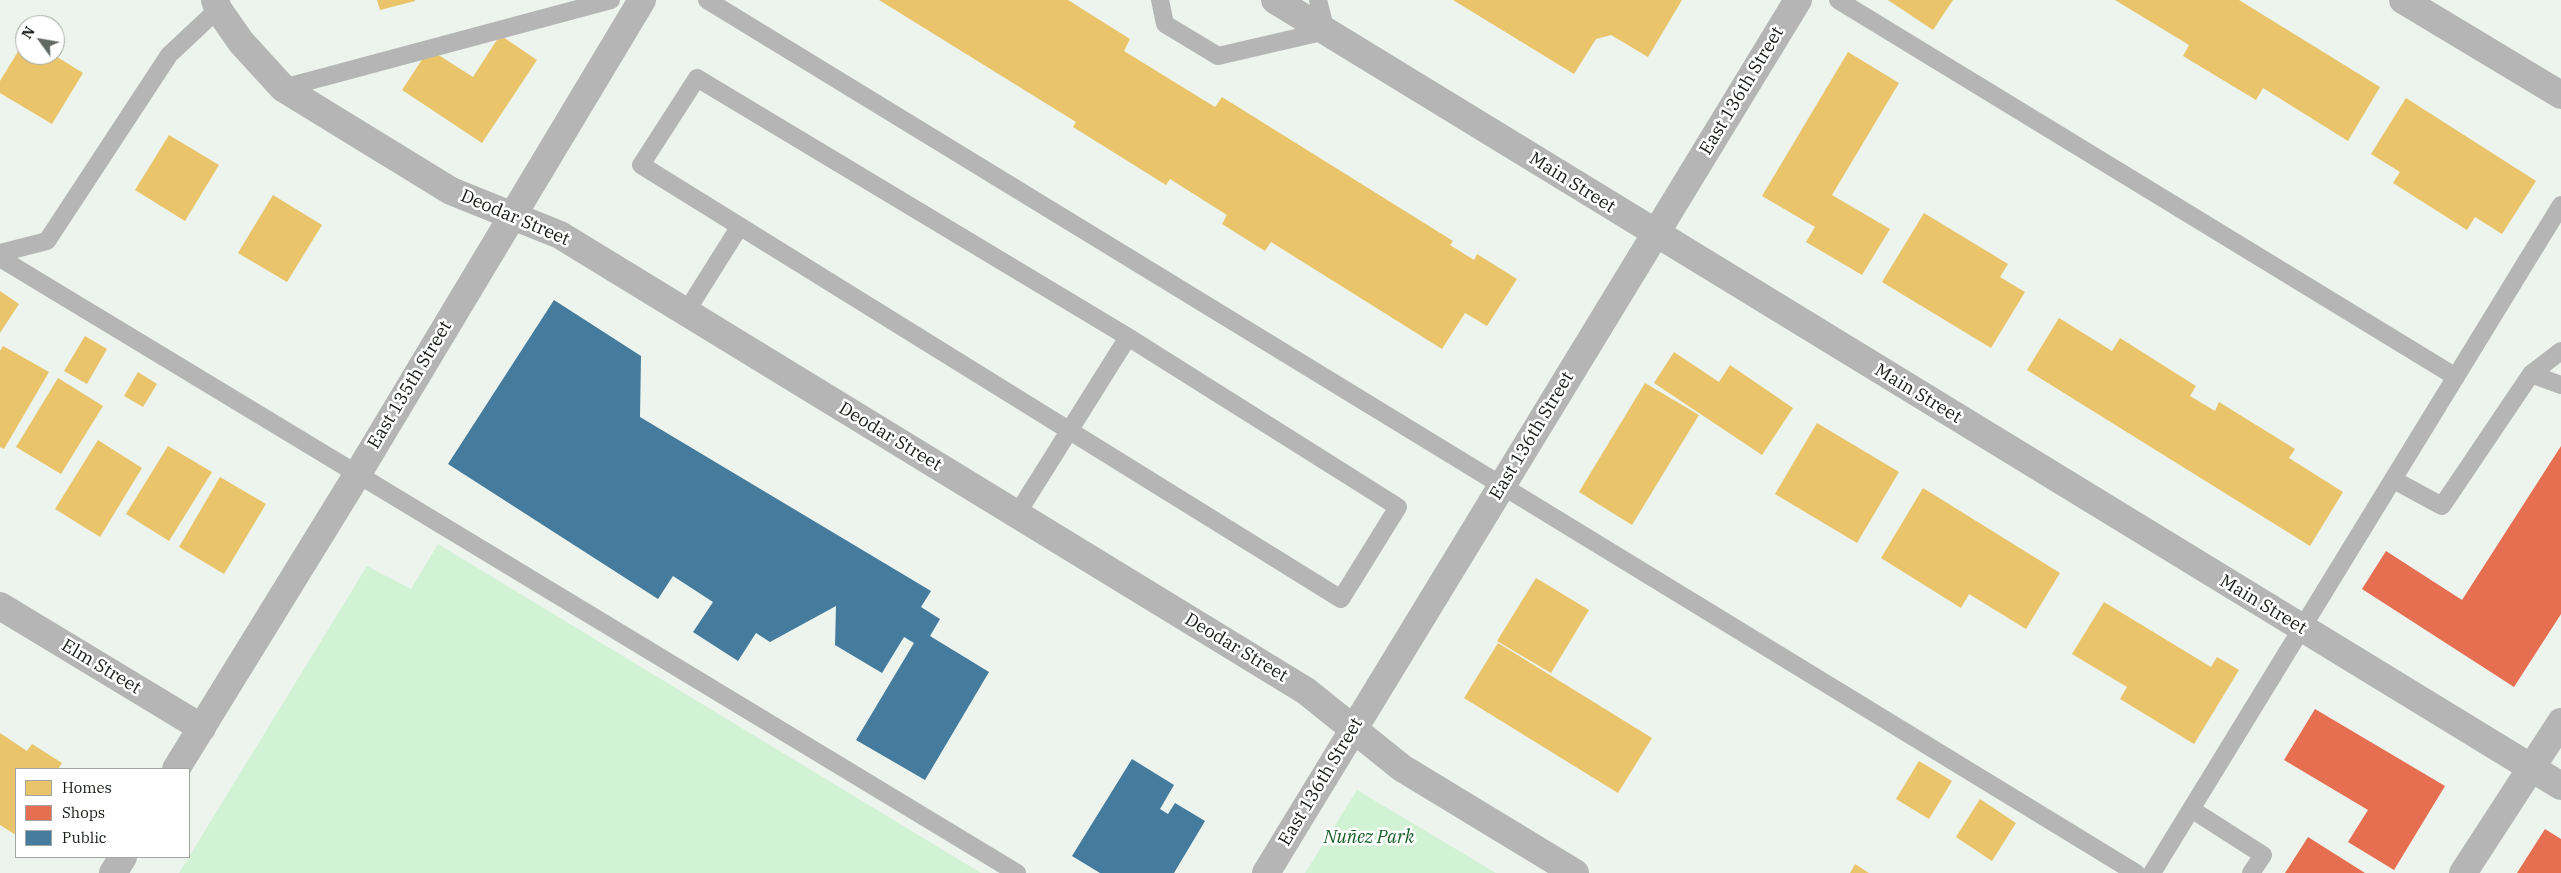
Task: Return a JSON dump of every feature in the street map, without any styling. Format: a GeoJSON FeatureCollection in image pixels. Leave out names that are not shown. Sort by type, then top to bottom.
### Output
{"type":"FeatureCollection","features":[{"type":"Feature","properties":{"kind":"street","name":"East 135th Street"},"geometry":{"type":"LineString","coordinates":[[177,768],[357,475],[642,0]]}},
{"type":"Feature","properties":{"kind":"street","name":"Main Street"},"geometry":{"type":"LineString","coordinates":[[1275,0],[2561,786]]}},
{"type":"Feature","properties":{"kind":"street","name":"East 136th Street"},"geometry":{"type":"LineString","coordinates":[[1266,873],[1798,0]]}},
{"type":"Feature","properties":{"kind":"street"},"geometry":{"type":"LineString","coordinates":[[2419,4],[2561,96]]}},
{"type":"Feature","properties":{"kind":"street","name":"Deodar Street"},"geometry":{"type":"LineString","coordinates":[[216,5],[241,42],[284,88],[452,191],[560,235],[1306,691],[1402,768],[1575,873]]}},
{"type":"Feature","properties":{"kind":"street","name":"Elm Street"},"geometry":{"type":"LineString","coordinates":[[0,606],[202,728]]}},
{"type":"Feature","properties":{"kind":"street"},"geometry":{"type":"LineString","coordinates":[[2463,873],[2561,722]]}},
{"type":"Feature","properties":{"kind":"street"},"geometry":{"type":"LineString","coordinates":[[113,873],[122,858]]}},
{"type":"Feature","properties":{"kind":"lane"},"geometry":{"type":"LineString","coordinates":[[284,88],[611,0]]}},
{"type":"Feature","properties":{"kind":"lane"},"geometry":{"type":"LineString","coordinates":[[707,0],[2136,873]]}},
{"type":"Feature","properties":{"kind":"lane"},"geometry":{"type":"LineString","coordinates":[[1160,0],[1165,24],[1218,56],[1326,31],[1318,0]]}},
{"type":"Feature","properties":{"kind":"lane"},"geometry":{"type":"LineString","coordinates":[[1838,0],[2456,377]]}},
{"type":"Feature","properties":{"kind":"lane"},"geometry":{"type":"LineString","coordinates":[[0,252],[47,241],[169,54],[216,5]]}},
{"type":"Feature","properties":{"kind":"lane"},"geometry":{"type":"LineString","coordinates":[[697,78],[1128,337],[1398,507],[1340,599],[641,165],[697,78]]}},
{"type":"Feature","properties":{"kind":"lane"},"geometry":{"type":"LineString","coordinates":[[2152,873],[2561,205]]}},
{"type":"Feature","properties":{"kind":"lane"},"geometry":{"type":"LineString","coordinates":[[686,312],[740,226]]}},
{"type":"Feature","properties":{"kind":"lane"},"geometry":{"type":"LineString","coordinates":[[0,258],[1017,873]]}},
{"type":"Feature","properties":{"kind":"lane"},"geometry":{"type":"LineString","coordinates":[[1017,514],[1128,337]]}},
{"type":"Feature","properties":{"kind":"lane"},"geometry":{"type":"LineString","coordinates":[[2394,480],[2442,506],[2531,374],[2561,351]]}},
{"type":"Feature","properties":{"kind":"lane"},"geometry":{"type":"LineString","coordinates":[[2531,374],[2561,385]]}},
{"type":"Feature","properties":{"kind":"lane"},"geometry":{"type":"LineString","coordinates":[[2191,809],[2263,855],[2251,873]]}},
{"type":"Feature","properties":{"kind":"green space"},"geometry":{"type":"Polygon","coordinates":[[[438,544],[981,873],[179,873],[190,858],[190,855],[367,566],[411,589],[438,544]]]}},
{"type":"Feature","properties":{"kind":"green space","name":"Nuñez Park"},"geometry":{"type":"Polygon","coordinates":[[[1357,790],[1496,873],[1305,873],[1357,790]]]}},
{"type":"Feature","properties":{"kind":"building: Homes"},"geometry":{"type":"Polygon","coordinates":[[[377,0],[415,0],[415,1],[380,10],[377,0]]]}},
{"type":"Feature","properties":{"kind":"building: Homes"},"geometry":{"type":"Polygon","coordinates":[[[879,0],[1068,0],[1130,39],[1124,51],[1215,107],[1222,97],[1453,241],[1450,245],[1474,260],[1477,254],[1517,279],[1487,326],[1465,313],[1442,349],[1271,242],[1265,251],[1222,224],[1227,215],[1170,179],[1166,185],[1073,127],[1076,122],[879,0]]]}},
{"type":"Feature","properties":{"kind":"building: Homes"},"geometry":{"type":"Polygon","coordinates":[[[1453,0],[1682,0],[1648,57],[1611,35],[1596,39],[1574,74],[1453,0]]]}},
{"type":"Feature","properties":{"kind":"building: Homes"},"geometry":{"type":"Polygon","coordinates":[[[1888,0],[1953,0],[1933,30],[1888,0]]]}},
{"type":"Feature","properties":{"kind":"building: Homes"},"geometry":{"type":"Polygon","coordinates":[[[2115,0],[2239,0],[2380,87],[2348,141],[2263,88],[2256,100],[2183,56],[2189,45],[2115,0]]]}},
{"type":"Feature","properties":{"kind":"building: Homes"},"geometry":{"type":"Polygon","coordinates":[[[500,35],[537,60],[482,143],[402,90],[429,49],[473,77],[500,35]]]}},
{"type":"Feature","properties":{"kind":"building: Homes"},"geometry":{"type":"Polygon","coordinates":[[[1848,52],[1899,83],[1832,195],[1890,229],[1862,275],[1806,242],[1815,227],[1762,196],[1848,52]]]}},
{"type":"Feature","properties":{"kind":"building: Homes"},"geometry":{"type":"Polygon","coordinates":[[[15,56],[15,65],[65,65],[65,62],[83,73],[52,124],[0,93],[0,81],[15,56]]]}},
{"type":"Feature","properties":{"kind":"building: Homes"},"geometry":{"type":"Polygon","coordinates":[[[2406,98],[2536,181],[2502,234],[2475,217],[2467,230],[2393,183],[2400,172],[2371,154],[2406,98]]]}},
{"type":"Feature","properties":{"kind":"building: Homes"},"geometry":{"type":"Polygon","coordinates":[[[169,135],[219,165],[185,221],[135,190],[169,135]]]}},
{"type":"Feature","properties":{"kind":"building: Homes"},"geometry":{"type":"Polygon","coordinates":[[[273,195],[322,225],[287,282],[238,253],[273,195]]]}},
{"type":"Feature","properties":{"kind":"building: Homes"},"geometry":{"type":"Polygon","coordinates":[[[1924,213],[2008,264],[2000,277],[2025,292],[1991,348],[1882,282],[1924,213]]]}},
{"type":"Feature","properties":{"kind":"building: Homes"},"geometry":{"type":"Polygon","coordinates":[[[0,291],[19,304],[0,333],[0,291]]]}},
{"type":"Feature","properties":{"kind":"building: Homes"},"geometry":{"type":"Polygon","coordinates":[[[2059,318],[2112,351],[2120,338],[2196,386],[2190,396],[2215,411],[2219,402],[2295,449],[2289,458],[2343,492],[2310,546],[2027,370],[2059,318]]]}},
{"type":"Feature","properties":{"kind":"building: Homes"},"geometry":{"type":"Polygon","coordinates":[[[85,336],[107,349],[87,384],[64,371],[85,336]]]}},
{"type":"Feature","properties":{"kind":"building: Homes"},"geometry":{"type":"Polygon","coordinates":[[[3,346],[49,372],[4,449],[0,447],[0,351],[3,346]]]}},
{"type":"Feature","properties":{"kind":"building: Homes"},"geometry":{"type":"Polygon","coordinates":[[[1674,352],[1719,382],[1730,365],[1793,408],[1762,455],[1654,383],[1674,352]]]}},
{"type":"Feature","properties":{"kind":"building: Homes"},"geometry":{"type":"Polygon","coordinates":[[[138,372],[157,384],[143,407],[124,396],[138,372]]]}},
{"type":"Feature","properties":{"kind":"building: Homes"},"geometry":{"type":"Polygon","coordinates":[[[58,378],[103,406],[61,474],[16,447],[58,378]]]}},
{"type":"Feature","properties":{"kind":"building: Homes"},"geometry":{"type":"Polygon","coordinates":[[[1645,383],[1699,415],[1632,525],[1579,492],[1645,383]]]}},
{"type":"Feature","properties":{"kind":"building: Homes"},"geometry":{"type":"Polygon","coordinates":[[[1817,423],[1899,472],[1857,543],[1775,494],[1817,423]]]}},
{"type":"Feature","properties":{"kind":"building: Homes"},"geometry":{"type":"Polygon","coordinates":[[[98,440],[142,468],[100,537],[55,509],[98,440]]]}},
{"type":"Feature","properties":{"kind":"building: Homes"},"geometry":{"type":"Polygon","coordinates":[[[168,446],[212,472],[169,541],[126,514],[168,446]]]}},
{"type":"Feature","properties":{"kind":"building: Homes"},"geometry":{"type":"Polygon","coordinates":[[[220,477],[266,504],[224,574],[179,547],[220,477]]]}},
{"type":"Feature","properties":{"kind":"building: Homes"},"geometry":{"type":"Polygon","coordinates":[[[1923,488],[2060,573],[2026,629],[1969,594],[1961,608],[1881,558],[1923,488]]]}},
{"type":"Feature","properties":{"kind":"building: Homes"},"geometry":{"type":"Polygon","coordinates":[[[1536,578],[1589,610],[1551,673],[1497,641],[1536,578]]]}},
{"type":"Feature","properties":{"kind":"building: Homes"},"geometry":{"type":"Polygon","coordinates":[[[2104,602],[2211,667],[2217,657],[2239,670],[2194,744],[2120,699],[2127,687],[2072,654],[2104,602]]]}},
{"type":"Feature","properties":{"kind":"building: Homes"},"geometry":{"type":"Polygon","coordinates":[[[1498,643],[1652,738],[1618,793],[1464,698],[1498,643]]]}},
{"type":"Feature","properties":{"kind":"building: Homes"},"geometry":{"type":"Polygon","coordinates":[[[0,733],[27,751],[32,744],[62,763],[59,768],[15,768],[15,834],[0,825],[0,733]]]}},
{"type":"Feature","properties":{"kind":"building: Homes"},"geometry":{"type":"Polygon","coordinates":[[[1919,761],[1952,781],[1929,819],[1896,799],[1919,761]]]}},
{"type":"Feature","properties":{"kind":"building: Homes"},"geometry":{"type":"Polygon","coordinates":[[[1980,799],[2016,823],[1992,861],[1956,837],[1980,799]]]}},
{"type":"Feature","properties":{"kind":"building: Homes"},"geometry":{"type":"Polygon","coordinates":[[[1855,864],[1869,873],[1850,873],[1855,864]]]}},
{"type":"Feature","properties":{"kind":"building: Shops"},"geometry":{"type":"Polygon","coordinates":[[[2561,446],[2561,614],[2514,687],[2362,589],[2386,551],[2462,600],[2561,446]]]}},
{"type":"Feature","properties":{"kind":"building: Shops"},"geometry":{"type":"Polygon","coordinates":[[[2315,709],[2445,786],[2394,870],[2348,842],[2368,810],[2284,760],[2315,709]]]}},
{"type":"Feature","properties":{"kind":"building: Shops"},"geometry":{"type":"Polygon","coordinates":[[[2545,829],[2561,839],[2561,873],[2517,873],[2545,829]]]}},
{"type":"Feature","properties":{"kind":"building: Shops"},"geometry":{"type":"Polygon","coordinates":[[[2308,837],[2365,873],[2285,873],[2308,837]]]}},
{"type":"Feature","properties":{"kind":"building: Public"},"geometry":{"type":"Polygon","coordinates":[[[554,300],[641,356],[640,417],[931,591],[921,607],[940,619],[930,636],[989,672],[925,780],[856,740],[914,643],[904,637],[882,673],[835,645],[836,606],[770,642],[756,633],[738,661],[693,632],[713,602],[673,576],[658,599],[448,464],[554,300]]]}},
{"type":"Feature","properties":{"kind":"building: Public"},"geometry":{"type":"Polygon","coordinates":[[[1132,759],[1174,785],[1160,809],[1168,814],[1175,803],[1205,821],[1174,873],[1100,873],[1072,856],[1132,759]]]}}]}
